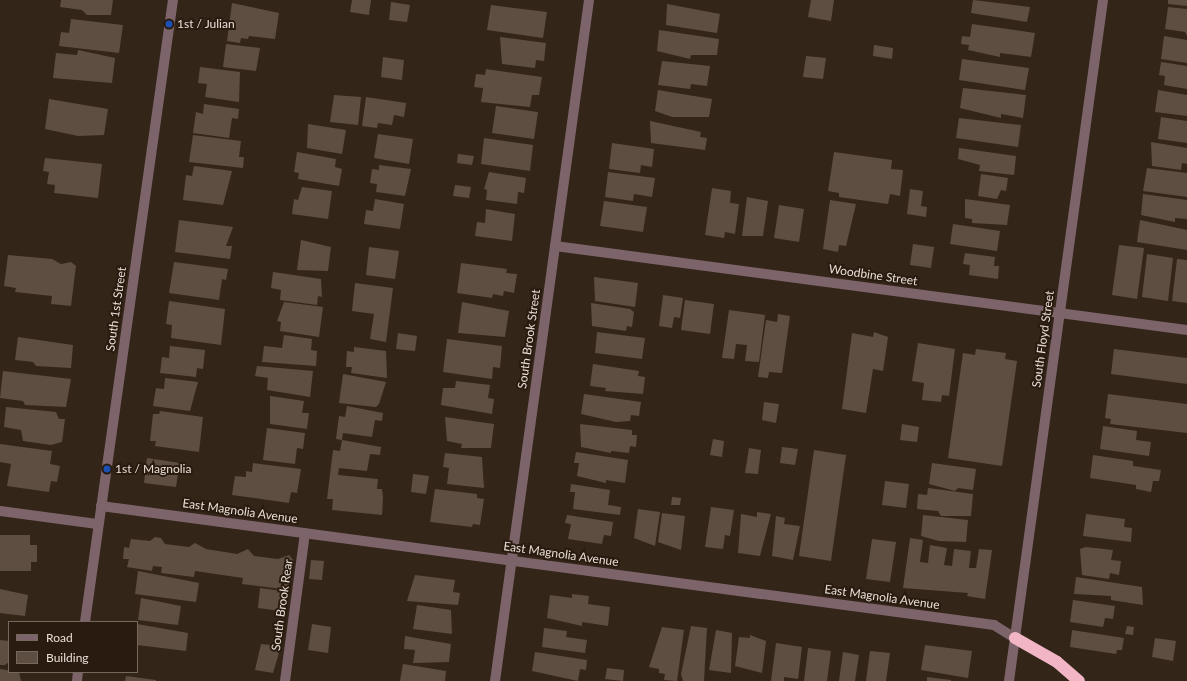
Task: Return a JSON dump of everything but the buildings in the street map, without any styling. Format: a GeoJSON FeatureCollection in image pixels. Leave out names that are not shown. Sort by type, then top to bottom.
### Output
{"type":"FeatureCollection","features":[{"type":"Feature","properties":{"kind":"highway"},"geometry":{"type":"LineString","coordinates":[[1014,638],[1056,662],[1079,681]]}},
{"type":"Feature","properties":{"kind":"street","name":"South 1st Street"},"geometry":{"type":"LineString","coordinates":[[85,621],[97,524],[101,506],[173,0]]}},
{"type":"Feature","properties":{"kind":"street","name":"South Brook Street"},"geometry":{"type":"LineString","coordinates":[[495,681],[589,0]]}},
{"type":"Feature","properties":{"kind":"street","name":"South Floyd Street"},"geometry":{"type":"LineString","coordinates":[[1009,681],[1103,0]]}},
{"type":"Feature","properties":{"kind":"street","name":"Woodbine Street"},"geometry":{"type":"LineString","coordinates":[[555,246],[1187,330]]}},
{"type":"Feature","properties":{"kind":"street","name":"East Magnolia Avenue"},"geometry":{"type":"LineString","coordinates":[[101,506],[994,625],[1014,638]]}},
{"type":"Feature","properties":{"kind":"street"},"geometry":{"type":"LineString","coordinates":[[0,511],[97,524]]}},
{"type":"Feature","properties":{"kind":"street","name":"South Brook Rear"},"geometry":{"type":"LineString","coordinates":[[284,681],[305,533]]}},
{"type":"Feature","properties":{"kind":"place","name":"1st / Julian"},"geometry":{"type":"Point","coordinates":[169,24]}},
{"type":"Feature","properties":{"kind":"place","name":"1st / Magnolia"},"geometry":{"type":"Point","coordinates":[107,469]}}]}
